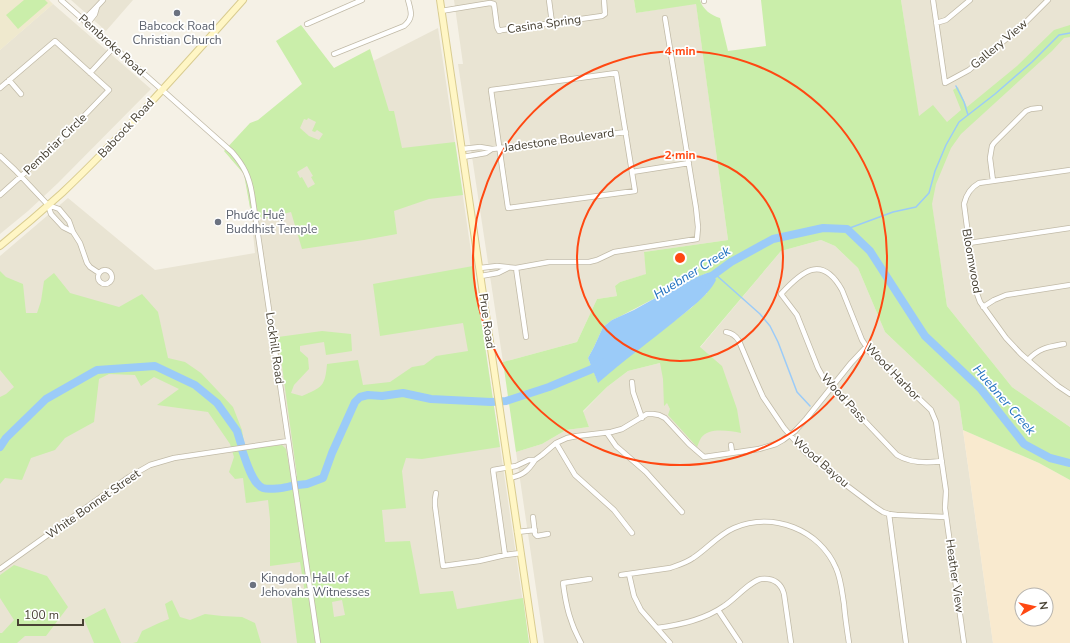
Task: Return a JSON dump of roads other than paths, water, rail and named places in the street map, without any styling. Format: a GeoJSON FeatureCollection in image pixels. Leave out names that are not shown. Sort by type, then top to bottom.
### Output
{"type":"FeatureCollection","features":[{"type":"Feature","properties":{"kind":"main road","name":"Babcock Road"},"geometry":{"type":"LineString","coordinates":[[0,246],[48,205],[91,164],[162,90],[243,0]]}},
{"type":"Feature","properties":{"kind":"main road","name":"Prue Road"},"geometry":{"type":"LineString","coordinates":[[440,0],[534,643]]}},
{"type":"Feature","properties":{"kind":"street","name":"Pembroke Road"},"geometry":{"type":"LineString","coordinates":[[61,0],[162,90]]}},
{"type":"Feature","properties":{"kind":"street"},"geometry":{"type":"LineString","coordinates":[[86,22],[91,11],[98,7],[103,0]]}},
{"type":"Feature","properties":{"kind":"street"},"geometry":{"type":"LineString","coordinates":[[307,24],[362,0]]}},
{"type":"Feature","properties":{"kind":"street"},"geometry":{"type":"LineString","coordinates":[[334,54],[404,26],[411,18],[411,10],[408,0]]}},
{"type":"Feature","properties":{"kind":"street"},"geometry":{"type":"LineString","coordinates":[[549,0],[552,23]]}},
{"type":"Feature","properties":{"kind":"street","name":"Casina Spring"},"geometry":{"type":"LineString","coordinates":[[441,12],[490,3],[494,4],[497,28],[499,31],[602,16],[606,14],[604,0]]}},
{"type":"Feature","properties":{"kind":"street"},"geometry":{"type":"LineString","coordinates":[[933,0],[936,23],[946,20],[970,0]]}},
{"type":"Feature","properties":{"kind":"street","name":"Gallery View"},"geometry":{"type":"LineString","coordinates":[[936,23],[945,83],[969,70],[982,60],[1048,0]]}},
{"type":"Feature","properties":{"kind":"street"},"geometry":{"type":"LineString","coordinates":[[480,268],[502,266],[516,268],[549,262],[589,262],[614,252],[698,239],[696,208],[665,18]]}},
{"type":"Feature","properties":{"kind":"street"},"geometry":{"type":"LineString","coordinates":[[0,88],[55,41],[90,73],[114,47]]}},
{"type":"Feature","properties":{"kind":"street","name":"Pembriar Circle"},"geometry":{"type":"LineString","coordinates":[[0,195],[56,144],[109,90],[90,73]]}},
{"type":"Feature","properties":{"kind":"street"},"geometry":{"type":"LineString","coordinates":[[616,73],[626,132],[635,191],[508,208],[491,90],[616,73]]}},
{"type":"Feature","properties":{"kind":"street"},"geometry":{"type":"LineString","coordinates":[[9,80],[21,94]]}},
{"type":"Feature","properties":{"kind":"street","name":"Lockhill Road"},"geometry":{"type":"LineString","coordinates":[[162,90],[232,152],[244,166],[248,176],[253,200],[318,643]]}},
{"type":"Feature","properties":{"kind":"street"},"geometry":{"type":"LineString","coordinates":[[993,181],[990,153],[994,143],[1026,111],[1040,108]]}},
{"type":"Feature","properties":{"kind":"street","name":"Jadestone Boulevard"},"geometry":{"type":"LineString","coordinates":[[462,149],[477,147],[492,149],[626,132]]}},
{"type":"Feature","properties":{"kind":"street"},"geometry":{"type":"LineString","coordinates":[[477,147],[478,154]]}},
{"type":"Feature","properties":{"kind":"street","name":"Jadestone Boulevard"},"geometry":{"type":"LineString","coordinates":[[463,157],[486,153],[492,149]]}},
{"type":"Feature","properties":{"kind":"street"},"geometry":{"type":"LineString","coordinates":[[0,156],[22,176],[48,205],[52,214],[59,223],[73,232]]}},
{"type":"Feature","properties":{"kind":"street"},"geometry":{"type":"LineString","coordinates":[[632,172],[689,163]]}},
{"type":"Feature","properties":{"kind":"street","name":"Bloomwood"},"geometry":{"type":"LineString","coordinates":[[1070,170],[986,182],[975,185],[969,190],[965,197],[964,204],[976,293],[983,307],[1006,338],[1028,360],[1058,386],[1070,394]]}},
{"type":"Feature","properties":{"kind":"street"},"geometry":{"type":"LineString","coordinates":[[48,205],[59,209],[66,217],[80,243],[87,263],[90,267],[99,272]]}},
{"type":"Feature","properties":{"kind":"street"},"geometry":{"type":"LineString","coordinates":[[59,223],[66,217]]}},
{"type":"Feature","properties":{"kind":"street"},"geometry":{"type":"LineString","coordinates":[[968,242],[1070,228]]}},
{"type":"Feature","properties":{"kind":"street"},"geometry":{"type":"LineString","coordinates":[[494,266],[495,274]]}},
{"type":"Feature","properties":{"kind":"street"},"geometry":{"type":"LineString","coordinates":[[481,276],[495,274],[508,268]]}},
{"type":"Feature","properties":{"kind":"street"},"geometry":{"type":"LineString","coordinates":[[516,268],[526,337]]}},
{"type":"Feature","properties":{"kind":"street","name":"Wood Harbor"},"geometry":{"type":"LineString","coordinates":[[780,294],[799,275],[809,271],[818,269],[826,271],[836,280],[842,290],[866,347],[931,410],[936,422],[942,461],[946,491],[945,508]]}},
{"type":"Feature","properties":{"kind":"street"},"geometry":{"type":"LineString","coordinates":[[983,307],[1006,295],[1070,285]]}},
{"type":"Feature","properties":{"kind":"street","name":"Wood Pass"},"geometry":{"type":"LineString","coordinates":[[780,294],[797,315],[823,377],[897,455],[910,461],[942,461]]}},
{"type":"Feature","properties":{"kind":"street","name":"Wood Bayou"},"geometry":{"type":"LineString","coordinates":[[726,332],[736,336],[764,397],[790,435],[806,452],[830,473],[874,506],[889,514]]}},
{"type":"Feature","properties":{"kind":"street"},"geometry":{"type":"LineString","coordinates":[[1028,360],[1038,351],[1064,344]]}},
{"type":"Feature","properties":{"kind":"street"},"geometry":{"type":"LineString","coordinates":[[510,478],[518,476],[528,470],[535,460],[556,443],[567,438],[607,433],[622,429],[647,414],[659,414],[665,418],[689,444],[704,457],[776,444],[790,435],[806,419],[866,347]]}},
{"type":"Feature","properties":{"kind":"street"},"geometry":{"type":"LineString","coordinates":[[632,382],[633,392],[642,418]]}},
{"type":"Feature","properties":{"kind":"street"},"geometry":{"type":"LineString","coordinates":[[607,433],[616,446],[646,472],[682,512]]}},
{"type":"Feature","properties":{"kind":"street","name":"White Bonnet Street"},"geometry":{"type":"LineString","coordinates":[[0,569],[129,478],[150,465],[174,458],[288,440]]}},
{"type":"Feature","properties":{"kind":"street"},"geometry":{"type":"LineString","coordinates":[[556,443],[575,475],[614,510],[632,533]]}},
{"type":"Feature","properties":{"kind":"street"},"geometry":{"type":"LineString","coordinates":[[731,445],[732,452]]}},
{"type":"Feature","properties":{"kind":"street"},"geometry":{"type":"LineString","coordinates":[[505,555],[493,470],[509,468],[529,460],[535,460]]}},
{"type":"Feature","properties":{"kind":"street"},"geometry":{"type":"LineString","coordinates":[[522,464],[525,472]]}},
{"type":"Feature","properties":{"kind":"street"},"geometry":{"type":"LineString","coordinates":[[436,493],[435,506],[444,566],[521,553]]}},
{"type":"Feature","properties":{"kind":"street","name":"Heather View"},"geometry":{"type":"LineString","coordinates":[[945,508],[964,643]]}},
{"type":"Feature","properties":{"kind":"street"},"geometry":{"type":"LineString","coordinates":[[906,643],[889,514],[897,516],[946,517]]}},
{"type":"Feature","properties":{"kind":"street"},"geometry":{"type":"LineString","coordinates":[[533,517],[535,534],[537,536],[548,534]]}},
{"type":"Feature","properties":{"kind":"street"},"geometry":{"type":"LineString","coordinates":[[621,575],[670,568],[686,562],[703,551],[721,535],[743,525],[767,521],[783,523],[805,532],[823,548],[833,561],[842,588],[849,643]]}},
{"type":"Feature","properties":{"kind":"street"},"geometry":{"type":"LineString","coordinates":[[518,532],[535,530]]}},
{"type":"Feature","properties":{"kind":"street"},"geometry":{"type":"LineString","coordinates":[[629,574],[637,603],[646,616],[670,643]]}},
{"type":"Feature","properties":{"kind":"street"},"geometry":{"type":"LineString","coordinates":[[581,643],[568,614],[563,584],[590,579]]}},
{"type":"Feature","properties":{"kind":"street"},"geometry":{"type":"LineString","coordinates":[[657,628],[691,621],[711,614],[723,607],[756,581],[769,579],[776,582],[782,588],[791,643]]}},
{"type":"Feature","properties":{"kind":"street"},"geometry":{"type":"LineString","coordinates":[[718,610],[740,643]]}},
{"type":"Feature","properties":{"kind":"water"},"geometry":{"type":"Polygon","coordinates":[[[712,272],[716,280],[713,286],[703,297],[598,383],[588,358],[603,327],[612,320],[659,296],[697,277],[712,272]]]}},
{"type":"Feature","properties":{"kind":"waterway"},"geometry":{"type":"LineString","coordinates":[[847,229],[893,212],[916,207],[929,193],[935,171],[946,145],[959,122],[995,94],[1032,62],[1059,35],[1070,33]]}},
{"type":"Feature","properties":{"kind":"waterway"},"geometry":{"type":"LineString","coordinates":[[956,86],[964,102],[968,115]]}},
{"type":"Feature","properties":{"kind":"waterway","name":"Huebner Creek"},"geometry":{"type":"LineString","coordinates":[[705,281],[731,262],[773,239],[823,228],[847,229],[870,251],[925,336],[980,388],[1024,444],[1050,458],[1070,463]]}},
{"type":"Feature","properties":{"kind":"waterway"},"geometry":{"type":"LineString","coordinates":[[715,274],[760,314],[770,326],[778,342],[797,392],[810,406]]}},
{"type":"Feature","properties":{"kind":"waterway","name":"Huebner Creek"},"geometry":{"type":"LineString","coordinates":[[298,485],[307,484],[323,478],[332,453],[355,402],[360,397],[368,395],[382,396],[403,393],[431,399],[491,402],[506,401],[549,387],[592,369],[600,361]]}},
{"type":"Feature","properties":{"kind":"waterway","name":"Huebner Creek"},"geometry":{"type":"LineString","coordinates":[[0,447],[6,438],[46,399],[97,370],[155,366],[195,385],[217,403],[237,431],[241,444]]}},
{"type":"Feature","properties":{"kind":"waterway","name":"Huebner Creek"},"geometry":{"type":"LineString","coordinates":[[242,450],[250,471],[259,486],[269,489],[291,486]]}},
{"type":"Feature","properties":{"kind":"place","name":"Babcock Road Christian Church"},"geometry":{"type":"Point","coordinates":[177,13]}},
{"type":"Feature","properties":{"kind":"place","name":"Phước Huệ Buddhist Temple"},"geometry":{"type":"Point","coordinates":[218,222]}},
{"type":"Feature","properties":{"kind":"place","name":"Kingdom Hall of Jehovahs Witnesses"},"geometry":{"type":"Point","coordinates":[253,585]}}]}
